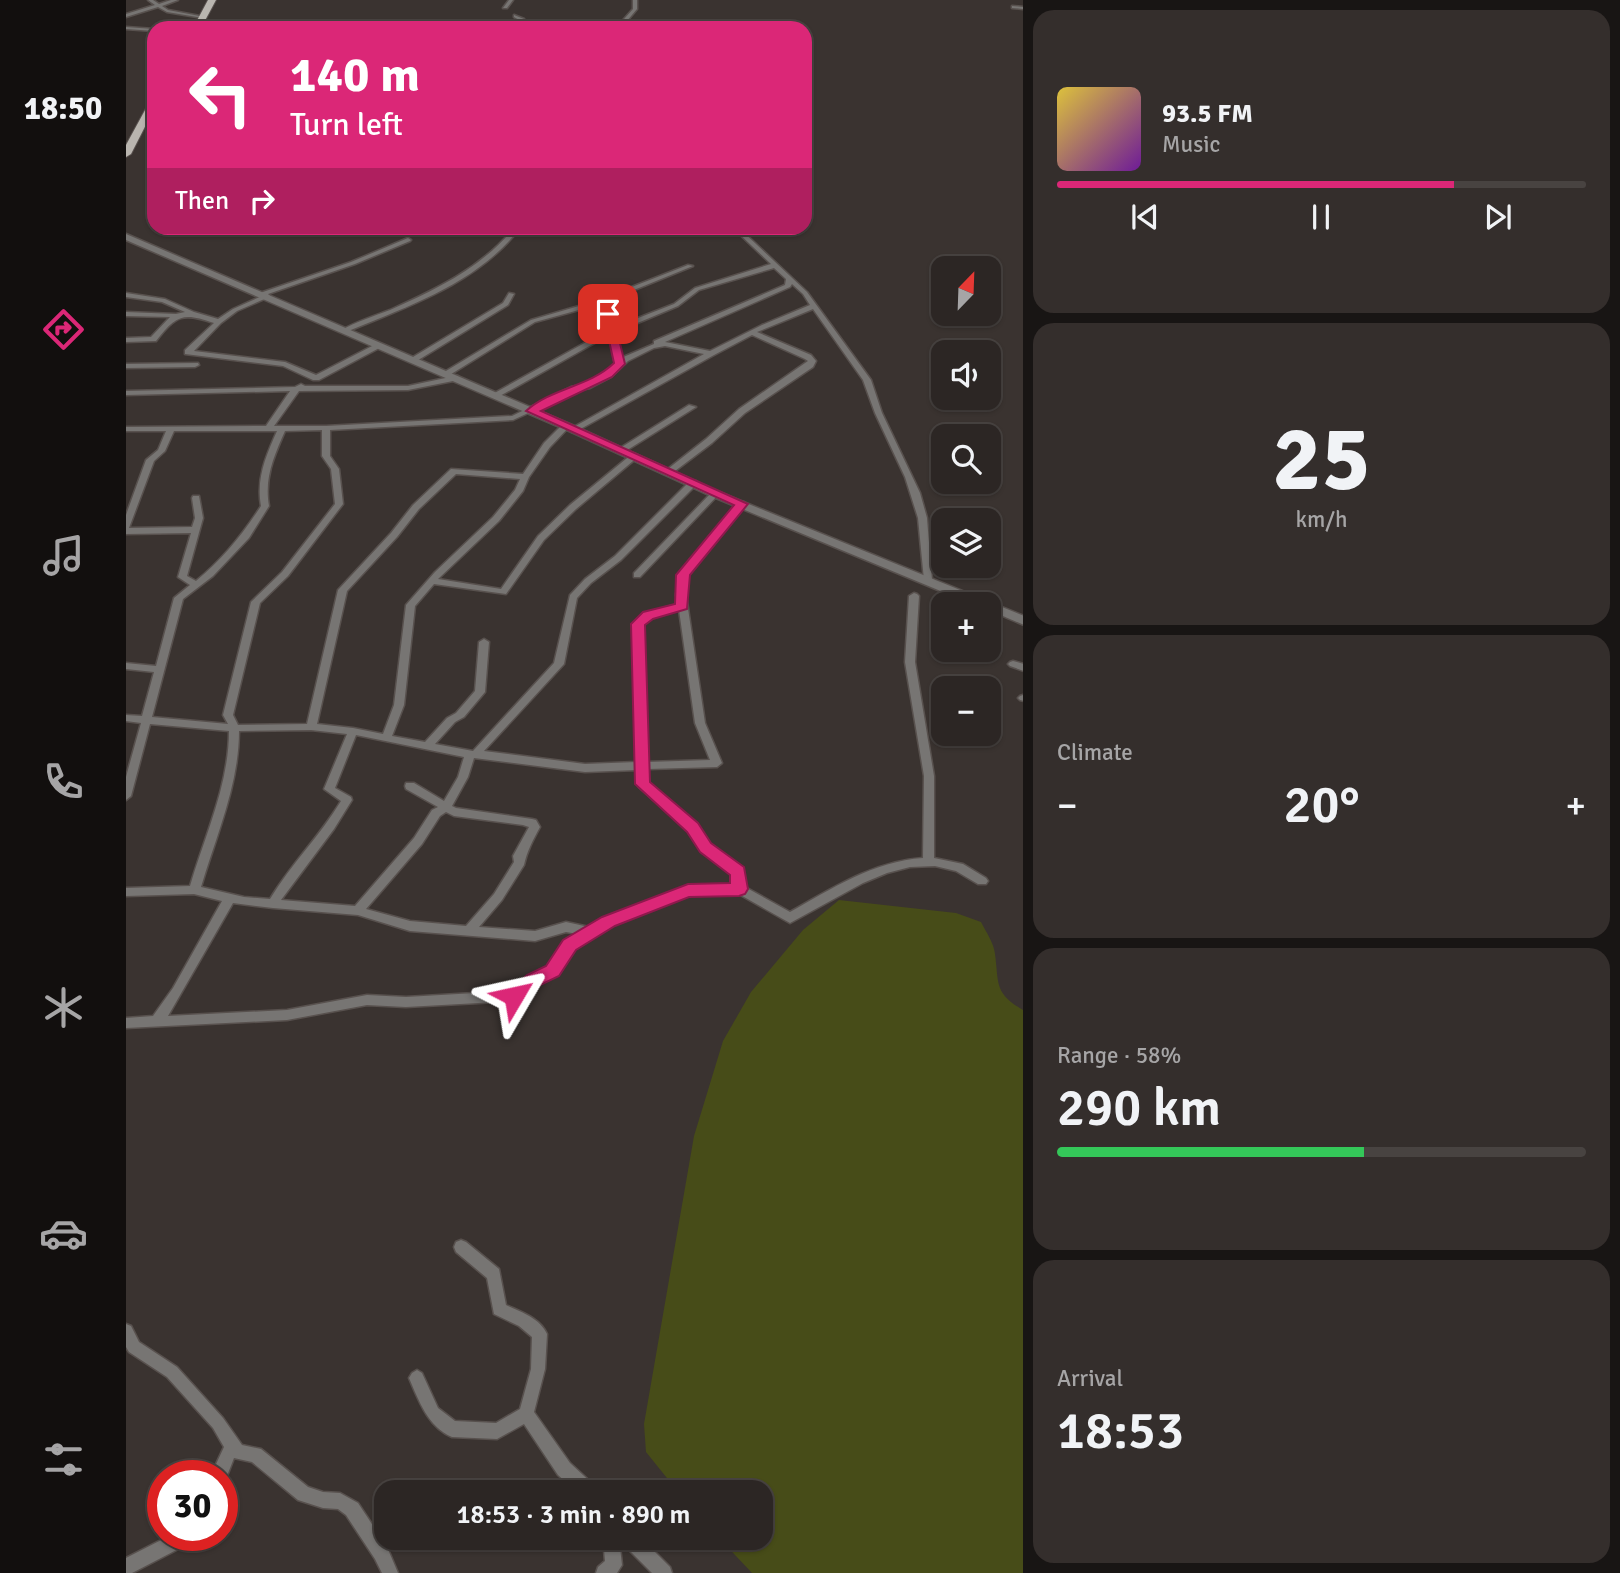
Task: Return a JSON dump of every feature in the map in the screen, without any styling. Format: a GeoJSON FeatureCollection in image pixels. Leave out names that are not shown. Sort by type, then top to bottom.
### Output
{"type":"FeatureCollection","features":[{"type":"Feature","properties":{"kind":"main road"},"geometry":{"type":"LineString","coordinates":[[201,21],[212,0]]}},
{"type":"Feature","properties":{"kind":"main road"},"geometry":{"type":"LineString","coordinates":[[126,155],[147,123]]}},
{"type":"Feature","properties":{"kind":"street"},"geometry":{"type":"LineString","coordinates":[[150,0],[167,11],[203,17]]}},
{"type":"Feature","properties":{"kind":"street"},"geometry":{"type":"LineString","coordinates":[[126,16],[176,0]]}},
{"type":"Feature","properties":{"kind":"street"},"geometry":{"type":"LineString","coordinates":[[505,7],[511,0]]}},
{"type":"Feature","properties":{"kind":"street"},"geometry":{"type":"LineString","coordinates":[[624,21],[635,9],[635,0]]}},
{"type":"Feature","properties":{"kind":"street"},"geometry":{"type":"LineString","coordinates":[[1014,7],[1023,8]]}},
{"type":"Feature","properties":{"kind":"street"},"geometry":{"type":"LineString","coordinates":[[516,16],[522,19],[521,21]]}},
{"type":"Feature","properties":{"kind":"street"},"geometry":{"type":"LineString","coordinates":[[126,29],[147,30]]}},
{"type":"Feature","properties":{"kind":"street"},"geometry":{"type":"LineString","coordinates":[[344,331],[424,296],[476,266],[499,249],[511,235]]}},
{"type":"Feature","properties":{"kind":"street"},"geometry":{"type":"LineString","coordinates":[[744,235],[790,278],[814,306],[867,380],[921,510],[928,580]]}},
{"type":"Feature","properties":{"kind":"street"},"geometry":{"type":"LineString","coordinates":[[126,237],[571,428],[715,494],[956,592]]}},
{"type":"Feature","properties":{"kind":"street"},"geometry":{"type":"LineString","coordinates":[[316,377],[285,364],[188,352],[235,310],[265,295],[408,240]]}},
{"type":"Feature","properties":{"kind":"street"},"geometry":{"type":"LineString","coordinates":[[495,395],[612,331],[676,304],[697,289],[776,265]]}},
{"type":"Feature","properties":{"kind":"street"},"geometry":{"type":"LineString","coordinates":[[126,393],[408,388],[450,376],[533,321],[598,302],[690,266]]}},
{"type":"Feature","properties":{"kind":"street"},"geometry":{"type":"LineString","coordinates":[[126,429],[326,428],[513,418],[574,389],[587,386],[652,346],[739,305],[788,286],[790,278]]}},
{"type":"Feature","properties":{"kind":"street"},"geometry":{"type":"LineString","coordinates":[[412,360],[506,303],[510,294]]}},
{"type":"Feature","properties":{"kind":"street"},"geometry":{"type":"LineString","coordinates":[[126,295],[163,300],[219,322]]}},
{"type":"Feature","properties":{"kind":"street"},"geometry":{"type":"LineString","coordinates":[[598,302],[608,314],[620,364]]}},
{"type":"Feature","properties":{"kind":"street"},"geometry":{"type":"LineString","coordinates":[[387,736],[399,705],[411,605],[496,519],[519,491],[525,477],[547,445],[571,428],[751,332],[814,306]]}},
{"type":"Feature","properties":{"kind":"street"},"geometry":{"type":"LineString","coordinates":[[126,314],[173,316],[191,312]]}},
{"type":"Feature","properties":{"kind":"street"},"geometry":{"type":"LineString","coordinates":[[127,342],[153,339],[173,316]]}},
{"type":"Feature","properties":{"kind":"street"},"geometry":{"type":"LineString","coordinates":[[668,472],[709,441],[742,411],[783,381],[802,372],[812,361],[751,332]]}},
{"type":"Feature","properties":{"kind":"street"},"geometry":{"type":"LineString","coordinates":[[652,346],[665,344],[712,353]]}},
{"type":"Feature","properties":{"kind":"street"},"geometry":{"type":"LineString","coordinates":[[269,427],[297,388],[379,346]]}},
{"type":"Feature","properties":{"kind":"street"},"geometry":{"type":"LineString","coordinates":[[126,366],[195,365]]}},
{"type":"Feature","properties":{"kind":"street"},"geometry":{"type":"LineString","coordinates":[[621,450],[692,407]]}},
{"type":"Feature","properties":{"kind":"street"},"geometry":{"type":"LineString","coordinates":[[126,796],[179,598],[210,575],[246,536],[265,506],[260,491],[263,472],[283,427]]}},
{"type":"Feature","properties":{"kind":"street"},"geometry":{"type":"LineString","coordinates":[[194,890],[223,797],[233,752],[234,727],[228,715],[256,602],[285,574],[338,504],[335,469],[326,456],[326,428]]}},
{"type":"Feature","properties":{"kind":"street"},"geometry":{"type":"LineString","coordinates":[[171,429],[161,451],[150,460],[126,529],[194,530]]}},
{"type":"Feature","properties":{"kind":"street"},"geometry":{"type":"LineString","coordinates":[[433,581],[503,592],[541,538],[573,507],[635,456]]}},
{"type":"Feature","properties":{"kind":"street"},"geometry":{"type":"LineString","coordinates":[[311,727],[342,590],[394,535],[416,507],[454,471],[525,477]]}},
{"type":"Feature","properties":{"kind":"street"},"geometry":{"type":"LineString","coordinates":[[358,911],[418,841],[436,813],[446,808],[473,754],[559,664],[573,597],[588,581],[618,558],[693,483]]}},
{"type":"Feature","properties":{"kind":"street"},"geometry":{"type":"LineString","coordinates":[[637,575],[715,494]]}},
{"type":"Feature","properties":{"kind":"street"},"geometry":{"type":"LineString","coordinates":[[196,498],[199,518],[182,577],[197,585]]}},
{"type":"Feature","properties":{"kind":"street"},"geometry":{"type":"LineString","coordinates":[[126,718],[234,727],[311,727],[353,731],[473,754],[584,768],[642,768],[718,763],[700,723],[681,595],[683,575],[741,504]]}},
{"type":"Feature","properties":{"kind":"street"},"geometry":{"type":"LineString","coordinates":[[914,596],[910,662],[929,776],[928,862]]}},
{"type":"Feature","properties":{"kind":"street"},"geometry":{"type":"LineString","coordinates":[[682,606],[648,615],[638,624],[643,784],[693,828],[705,848],[738,872],[739,889]]}},
{"type":"Feature","properties":{"kind":"street"},"geometry":{"type":"LineString","coordinates":[[1001,611],[1023,621]]}},
{"type":"Feature","properties":{"kind":"street"},"geometry":{"type":"LineString","coordinates":[[428,746],[480,692],[484,642]]}},
{"type":"Feature","properties":{"kind":"street"},"geometry":{"type":"LineString","coordinates":[[126,666],[160,669]]}},
{"type":"Feature","properties":{"kind":"street"},"geometry":{"type":"LineString","coordinates":[[273,904],[296,867],[333,826],[347,800],[329,789],[353,731]]}},
{"type":"Feature","properties":{"kind":"street"},"geometry":{"type":"LineString","coordinates":[[410,786],[446,808],[477,817],[523,821],[536,827],[519,856],[520,862],[508,883],[469,931]]}},
{"type":"Feature","properties":{"kind":"street"},"geometry":{"type":"LineString","coordinates":[[126,1023],[287,1015],[367,1000],[406,1002],[514,996],[533,980],[552,971],[570,945],[590,932],[608,922],[688,890],[739,889],[790,918],[838,890],[888,867],[928,862],[957,864],[969,869],[982,881]]}},
{"type":"Feature","properties":{"kind":"street"},"geometry":{"type":"LineString","coordinates":[[126,892],[194,890],[273,904],[358,911],[410,926],[535,936],[566,927],[590,932]]}},
{"type":"Feature","properties":{"kind":"street"},"geometry":{"type":"LineString","coordinates":[[156,1021],[177,994],[211,926],[230,898]]}},
{"type":"Feature","properties":{"kind":"street"},"geometry":{"type":"LineString","coordinates":[[417,1378],[433,1413],[452,1429],[498,1431],[526,1414],[538,1369],[540,1334],[524,1321],[499,1309],[494,1274],[461,1247]]}},
{"type":"Feature","properties":{"kind":"street"},"geometry":{"type":"LineString","coordinates":[[126,1331],[134,1347],[172,1373],[218,1423],[238,1452],[255,1455],[304,1494],[323,1500],[340,1501],[352,1509],[381,1553],[390,1573]]}},
{"type":"Feature","properties":{"kind":"street"},"geometry":{"type":"LineString","coordinates":[[526,1414],[564,1469],[576,1480]]}},
{"type":"Feature","properties":{"kind":"street"},"geometry":{"type":"LineString","coordinates":[[226,1460],[232,1446]]}},
{"type":"Feature","properties":{"kind":"street"},"geometry":{"type":"LineString","coordinates":[[604,1573],[614,1565],[612,1550]]}},
{"type":"Feature","properties":{"kind":"street"},"geometry":{"type":"LineString","coordinates":[[641,1550],[664,1573]]}},
{"type":"Feature","properties":{"kind":"street"},"geometry":{"type":"LineString","coordinates":[[126,1567],[157,1551]]}},
{"type":"Feature","properties":{"kind":"green space"},"geometry":{"type":"Polygon","coordinates":[[[839,900],[956,913],[981,922],[994,950],[1002,993],[1023,1010],[1023,1573],[752,1573],[730,1550],[773,1550],[773,1480],[669,1480],[646,1452],[644,1424],[694,1136],[723,1041],[751,992],[803,930],[839,900]]]}},
{"type":"Feature","properties":{"kind":"route"},"geometry":{"type":"LineString","coordinates":[[514,996],[533,980],[552,971],[570,945],[608,922],[688,890],[739,889],[738,872],[705,848],[693,828],[643,784],[638,624],[648,615],[682,606],[683,575],[741,504],[532,411],[608,375],[620,364],[608,314]]}}]}
